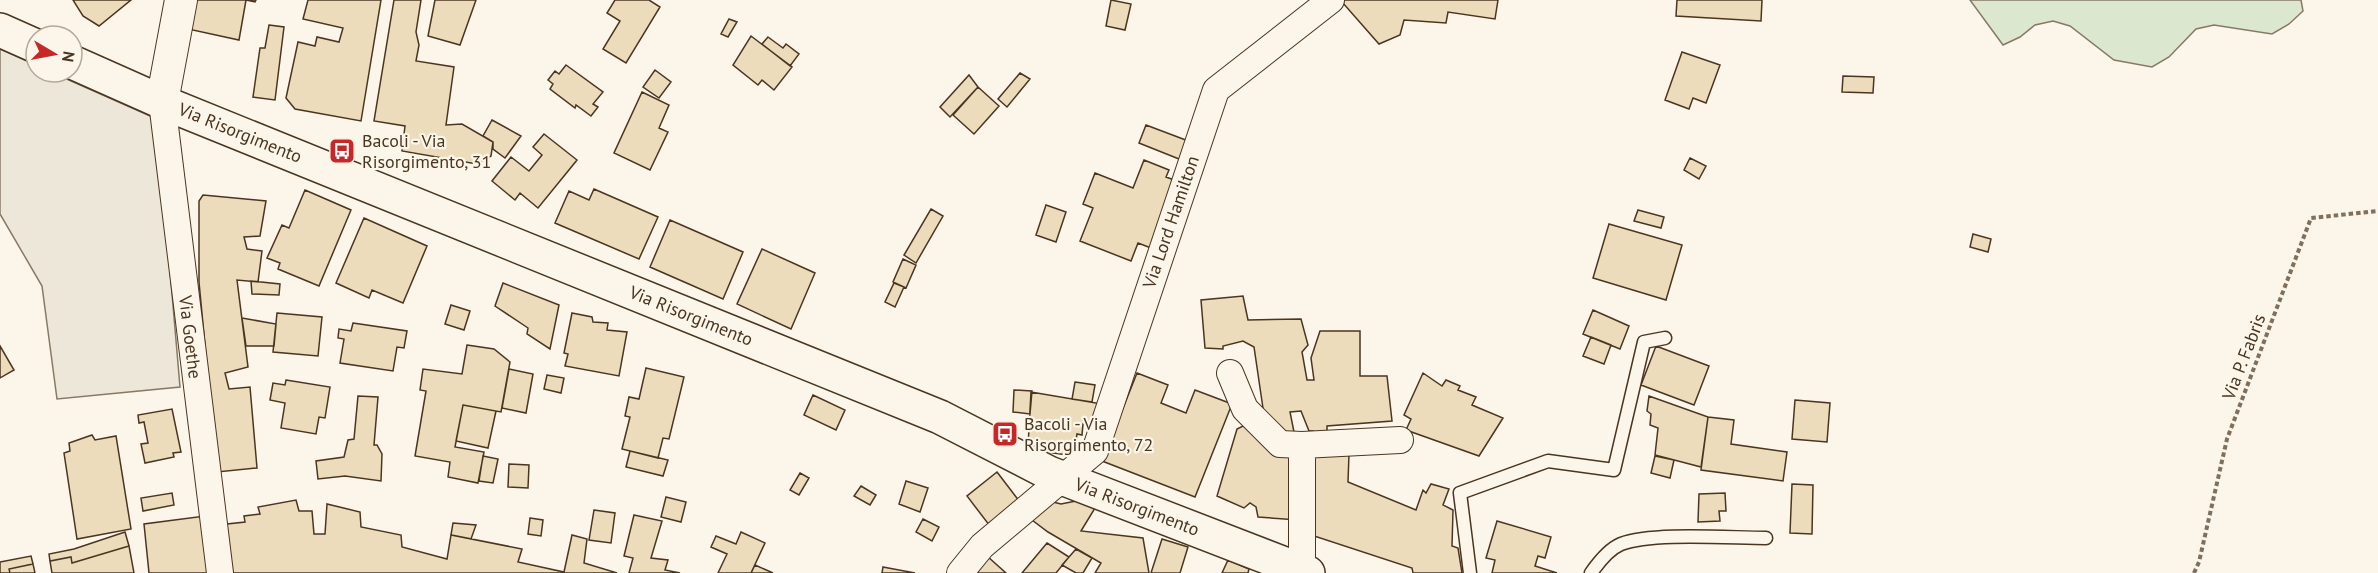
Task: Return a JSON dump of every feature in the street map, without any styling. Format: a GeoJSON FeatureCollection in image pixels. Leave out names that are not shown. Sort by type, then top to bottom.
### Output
{"type":"FeatureCollection","features":[{"type":"Feature","properties":{"kind":"main road"},"geometry":{"type":"LineString","coordinates":[[0,30],[24,41]]}},
{"type":"Feature","properties":{"kind":"main road","name":"Via Risorgimento"},"geometry":{"type":"LineString","coordinates":[[84,67],[162,102],[940,417],[1061,478],[1305,572]]}},
{"type":"Feature","properties":{"kind":"street"},"geometry":{"type":"LineString","coordinates":[[162,102],[181,0]]}},
{"type":"Feature","properties":{"kind":"street","name":"Via Lord Hamilton"},"geometry":{"type":"LineString","coordinates":[[960,573],[982,546],[1095,451],[1216,90],[1331,0]]}},
{"type":"Feature","properties":{"kind":"street","name":"Via Goethe"},"geometry":{"type":"LineString","coordinates":[[162,102],[220,573]]}},
{"type":"Feature","properties":{"kind":"street"},"geometry":{"type":"LineString","coordinates":[[1230,372],[1245,410],[1280,444],[1400,440]]}},
{"type":"Feature","properties":{"kind":"street"},"geometry":{"type":"LineString","coordinates":[[1302,445],[1305,572]]}},
{"type":"Feature","properties":{"kind":"lane"},"geometry":{"type":"LineString","coordinates":[[1470,573],[1460,493],[1548,461],[1614,470],[1644,342],[1665,338]]}},
{"type":"Feature","properties":{"kind":"lane"},"geometry":{"type":"LineString","coordinates":[[1591,573],[1600,561],[1620,544],[1654,538],[1766,538]]}},
{"type":"Feature","properties":{"kind":"path","name":"Via P. Fabris"},"geometry":{"type":"LineString","coordinates":[[2194,573],[2199,562],[2227,438],[2311,218],[2378,211]]}},
{"type":"Feature","properties":{"kind":"green space"},"geometry":{"type":"Polygon","coordinates":[[[1970,0],[2301,0],[2303,11],[2289,24],[2272,34],[2214,25],[2196,29],[2169,57],[2152,67],[2114,60],[2070,26],[2053,21],[2035,25],[2020,37],[2003,45],[1970,0]]]}},
{"type":"Feature","properties":{"kind":"shaded area"},"geometry":{"type":"Polygon","coordinates":[[[0,49],[24,60],[24,84],[78,84],[157,119],[180,387],[57,399],[42,286],[0,214],[0,49]]]}},
{"type":"Feature","properties":{"kind":"building"},"geometry":{"type":"Polygon","coordinates":[[[73,0],[131,0],[99,26],[83,16],[73,0]]]}},
{"type":"Feature","properties":{"kind":"building"},"geometry":{"type":"Polygon","coordinates":[[[189,0],[246,0],[239,40],[188,29],[189,0]]]}},
{"type":"Feature","properties":{"kind":"building"},"geometry":{"type":"Polygon","coordinates":[[[308,0],[381,0],[361,121],[295,109],[286,98],[298,42],[315,46],[317,37],[339,42],[343,28],[303,19],[308,0]]]}},
{"type":"Feature","properties":{"kind":"building"},"geometry":{"type":"Polygon","coordinates":[[[394,0],[421,0],[416,32],[419,45],[416,61],[454,67],[446,125],[462,124],[493,142],[491,156],[477,164],[402,151],[405,126],[374,121],[394,0]]]}},
{"type":"Feature","properties":{"kind":"building"},"geometry":{"type":"Polygon","coordinates":[[[435,0],[476,0],[460,45],[428,36],[435,0]]]}},
{"type":"Feature","properties":{"kind":"building"},"geometry":{"type":"Polygon","coordinates":[[[615,0],[649,0],[660,7],[626,63],[603,49],[620,21],[607,13],[615,0]]]}},
{"type":"Feature","properties":{"kind":"building"},"geometry":{"type":"Polygon","coordinates":[[[1111,0],[1131,4],[1125,30],[1106,26],[1111,0]]]}},
{"type":"Feature","properties":{"kind":"building"},"geometry":{"type":"Polygon","coordinates":[[[1345,0],[1498,0],[1495,19],[1448,12],[1446,23],[1404,20],[1400,35],[1379,44],[1342,2],[1345,0]]]}},
{"type":"Feature","properties":{"kind":"building"},"geometry":{"type":"Polygon","coordinates":[[[1677,0],[1762,0],[1761,21],[1676,16],[1677,0]]]}},
{"type":"Feature","properties":{"kind":"building"},"geometry":{"type":"Polygon","coordinates":[[[729,19],[737,22],[728,37],[721,34],[729,19]]]}},
{"type":"Feature","properties":{"kind":"building"},"geometry":{"type":"Polygon","coordinates":[[[269,25],[284,27],[275,100],[253,97],[260,48],[265,48],[269,25]]]}},
{"type":"Feature","properties":{"kind":"building"},"geometry":{"type":"Polygon","coordinates":[[[751,36],[792,67],[774,90],[762,80],[758,85],[733,65],[751,36]]]}},
{"type":"Feature","properties":{"kind":"building"},"geometry":{"type":"Polygon","coordinates":[[[768,37],[783,48],[786,44],[799,54],[790,66],[762,44],[768,37]]]}},
{"type":"Feature","properties":{"kind":"building"},"geometry":{"type":"Polygon","coordinates":[[[1682,52],[1720,65],[1706,103],[1693,98],[1689,109],[1665,100],[1682,52]]]}},
{"type":"Feature","properties":{"kind":"building"},"geometry":{"type":"Polygon","coordinates":[[[566,65],[603,92],[593,104],[598,107],[591,116],[576,105],[575,108],[550,89],[553,84],[548,80],[555,71],[559,74],[566,65]]]}},
{"type":"Feature","properties":{"kind":"building"},"geometry":{"type":"Polygon","coordinates":[[[655,70],[671,82],[659,98],[643,87],[655,70]]]}},
{"type":"Feature","properties":{"kind":"building"},"geometry":{"type":"Polygon","coordinates":[[[1020,73],[1030,79],[1007,107],[998,99],[1020,73]]]}},
{"type":"Feature","properties":{"kind":"building"},"geometry":{"type":"Polygon","coordinates":[[[969,75],[978,87],[950,117],[940,107],[969,75]]]}},
{"type":"Feature","properties":{"kind":"building"},"geometry":{"type":"Polygon","coordinates":[[[1843,76],[1874,77],[1873,93],[1842,92],[1843,76]]]}},
{"type":"Feature","properties":{"kind":"building"},"geometry":{"type":"Polygon","coordinates":[[[978,87],[999,106],[974,134],[953,115],[978,87]]]}},
{"type":"Feature","properties":{"kind":"building"},"geometry":{"type":"Polygon","coordinates":[[[642,92],[669,105],[659,128],[668,132],[650,170],[614,153],[642,92]]]}},
{"type":"Feature","properties":{"kind":"building"},"geometry":{"type":"Polygon","coordinates":[[[492,120],[521,136],[505,158],[493,149],[493,142],[483,136],[492,120]]]}},
{"type":"Feature","properties":{"kind":"building"},"geometry":{"type":"Polygon","coordinates":[[[1146,125],[1191,142],[1184,161],[1139,143],[1146,125]]]}},
{"type":"Feature","properties":{"kind":"building"},"geometry":{"type":"Polygon","coordinates":[[[544,134],[577,160],[538,208],[520,193],[515,200],[492,181],[511,157],[529,171],[542,155],[533,147],[544,134]]]}},
{"type":"Feature","properties":{"kind":"building"},"geometry":{"type":"Polygon","coordinates":[[[1690,158],[1706,166],[1699,179],[1684,170],[1690,158]]]}},
{"type":"Feature","properties":{"kind":"building"},"geometry":{"type":"Polygon","coordinates":[[[1144,160],[1169,170],[1166,177],[1177,181],[1151,248],[1138,243],[1131,261],[1080,241],[1093,208],[1083,204],[1095,173],[1133,188],[1144,160]]]}},
{"type":"Feature","properties":{"kind":"building"},"geometry":{"type":"Polygon","coordinates":[[[594,189],[658,217],[639,259],[555,223],[569,191],[589,200],[594,189]]]}},
{"type":"Feature","properties":{"kind":"building"},"geometry":{"type":"Polygon","coordinates":[[[305,190],[351,210],[319,286],[278,269],[280,263],[267,258],[282,225],[289,228],[305,190]]]}},
{"type":"Feature","properties":{"kind":"building"},"geometry":{"type":"Polygon","coordinates":[[[203,195],[266,201],[260,236],[244,237],[247,249],[262,251],[258,282],[237,280],[248,367],[225,373],[229,389],[250,387],[257,468],[217,472],[199,282],[199,201],[203,195]]]}},
{"type":"Feature","properties":{"kind":"building"},"geometry":{"type":"Polygon","coordinates":[[[1046,205],[1066,212],[1056,242],[1036,235],[1046,205]]]}},
{"type":"Feature","properties":{"kind":"building"},"geometry":{"type":"Polygon","coordinates":[[[931,209],[943,216],[916,263],[904,255],[931,209]]]}},
{"type":"Feature","properties":{"kind":"building"},"geometry":{"type":"Polygon","coordinates":[[[1638,210],[1664,217],[1661,228],[1634,221],[1638,210]]]}},
{"type":"Feature","properties":{"kind":"building"},"geometry":{"type":"Polygon","coordinates":[[[364,218],[427,246],[403,303],[372,290],[369,298],[336,283],[364,218]]]}},
{"type":"Feature","properties":{"kind":"building"},"geometry":{"type":"Polygon","coordinates":[[[670,220],[743,252],[723,299],[650,267],[670,220]]]}},
{"type":"Feature","properties":{"kind":"building"},"geometry":{"type":"Polygon","coordinates":[[[1609,224],[1682,245],[1666,300],[1593,278],[1609,224]]]}},
{"type":"Feature","properties":{"kind":"building"},"geometry":{"type":"Polygon","coordinates":[[[1973,234],[1991,239],[1988,252],[1970,247],[1973,234]]]}},
{"type":"Feature","properties":{"kind":"building"},"geometry":{"type":"Polygon","coordinates":[[[762,249],[815,273],[791,329],[737,304],[762,249]]]}},
{"type":"Feature","properties":{"kind":"building"},"geometry":{"type":"Polygon","coordinates":[[[903,259],[916,265],[906,288],[893,282],[903,259]]]}},
{"type":"Feature","properties":{"kind":"building"},"geometry":{"type":"Polygon","coordinates":[[[251,281],[280,284],[279,295],[252,294],[251,281]]]}},
{"type":"Feature","properties":{"kind":"building"},"geometry":{"type":"Polygon","coordinates":[[[503,283],[559,305],[550,349],[527,334],[528,328],[495,306],[503,283]]]}},
{"type":"Feature","properties":{"kind":"building"},"geometry":{"type":"Polygon","coordinates":[[[894,283],[904,287],[895,307],[885,302],[894,283]]]}},
{"type":"Feature","properties":{"kind":"building"},"geometry":{"type":"Polygon","coordinates":[[[1243,296],[1248,320],[1301,319],[1308,345],[1302,352],[1307,380],[1314,380],[1311,358],[1320,331],[1360,331],[1360,376],[1387,376],[1392,421],[1327,426],[1327,435],[1314,437],[1301,411],[1290,412],[1294,432],[1282,434],[1264,415],[1254,347],[1243,341],[1223,346],[1223,349],[1205,348],[1201,300],[1243,296]]]}},
{"type":"Feature","properties":{"kind":"building"},"geometry":{"type":"Polygon","coordinates":[[[451,305],[470,311],[464,330],[445,324],[451,305]]]}},
{"type":"Feature","properties":{"kind":"building"},"geometry":{"type":"Polygon","coordinates":[[[1593,310],[1629,326],[1620,349],[1583,334],[1593,310]]]}},
{"type":"Feature","properties":{"kind":"building"},"geometry":{"type":"Polygon","coordinates":[[[277,313],[322,317],[318,356],[273,352],[277,313]]]}},
{"type":"Feature","properties":{"kind":"building"},"geometry":{"type":"Polygon","coordinates":[[[572,313],[592,317],[593,322],[608,323],[607,330],[627,332],[619,376],[565,366],[568,354],[564,353],[572,313]]]}},
{"type":"Feature","properties":{"kind":"building"},"geometry":{"type":"Polygon","coordinates":[[[242,318],[276,324],[274,346],[246,346],[242,318]]]}},
{"type":"Feature","properties":{"kind":"building"},"geometry":{"type":"Polygon","coordinates":[[[353,323],[407,331],[404,348],[397,347],[393,371],[340,363],[344,339],[338,338],[339,329],[351,331],[353,323]]]}},
{"type":"Feature","properties":{"kind":"building"},"geometry":{"type":"Polygon","coordinates":[[[1591,337],[1611,345],[1604,364],[1583,356],[1591,337]]]}},
{"type":"Feature","properties":{"kind":"building"},"geometry":{"type":"Polygon","coordinates":[[[467,345],[494,349],[510,362],[501,412],[463,405],[455,447],[484,452],[478,483],[448,477],[450,462],[415,456],[426,391],[420,390],[423,369],[462,374],[467,345]]]}},
{"type":"Feature","properties":{"kind":"building"},"geometry":{"type":"Polygon","coordinates":[[[0,346],[14,370],[0,378],[0,346]]]}},
{"type":"Feature","properties":{"kind":"building"},"geometry":{"type":"Polygon","coordinates":[[[1656,346],[1709,366],[1694,405],[1641,385],[1656,346]]]}},
{"type":"Feature","properties":{"kind":"building"},"geometry":{"type":"Polygon","coordinates":[[[646,368],[684,377],[669,439],[663,438],[658,458],[622,449],[630,417],[625,416],[629,397],[639,399],[646,368]]]}},
{"type":"Feature","properties":{"kind":"building"},"geometry":{"type":"Polygon","coordinates":[[[509,369],[533,374],[526,413],[502,408],[509,369]]]}},
{"type":"Feature","properties":{"kind":"building"},"geometry":{"type":"Polygon","coordinates":[[[1137,373],[1168,385],[1161,403],[1186,413],[1195,390],[1232,404],[1195,497],[1102,461],[1137,373]]]}},
{"type":"Feature","properties":{"kind":"building"},"geometry":{"type":"Polygon","coordinates":[[[1423,373],[1442,386],[1446,380],[1460,386],[1458,390],[1476,397],[1472,405],[1503,418],[1479,456],[1406,430],[1411,419],[1404,415],[1423,373]]]}},
{"type":"Feature","properties":{"kind":"building"},"geometry":{"type":"Polygon","coordinates":[[[547,375],[564,378],[561,393],[544,389],[547,375]]]}},
{"type":"Feature","properties":{"kind":"building"},"geometry":{"type":"Polygon","coordinates":[[[286,380],[330,387],[325,418],[319,417],[316,434],[281,428],[285,403],[270,400],[273,383],[285,385],[286,380]]]}},
{"type":"Feature","properties":{"kind":"building"},"geometry":{"type":"Polygon","coordinates":[[[1075,382],[1095,385],[1092,402],[1072,399],[1075,382]]]}},
{"type":"Feature","properties":{"kind":"building"},"geometry":{"type":"Polygon","coordinates":[[[1014,390],[1032,391],[1030,414],[1013,412],[1014,390]]]}},
{"type":"Feature","properties":{"kind":"building"},"geometry":{"type":"Polygon","coordinates":[[[1031,392],[1102,404],[1093,425],[1083,424],[1082,435],[1077,434],[1074,456],[1047,452],[1047,447],[1028,446],[1031,392]]]}},
{"type":"Feature","properties":{"kind":"building"},"geometry":{"type":"Polygon","coordinates":[[[813,395],[845,410],[836,430],[804,415],[813,395]]]}},
{"type":"Feature","properties":{"kind":"building"},"geometry":{"type":"Polygon","coordinates":[[[358,396],[378,397],[374,445],[377,445],[382,454],[381,481],[345,476],[318,479],[316,461],[344,457],[348,440],[354,439],[358,396]]]}},
{"type":"Feature","properties":{"kind":"building"},"geometry":{"type":"Polygon","coordinates":[[[1649,396],[1708,417],[1701,467],[1655,455],[1658,428],[1650,425],[1651,414],[1647,411],[1649,396]]]}},
{"type":"Feature","properties":{"kind":"building"},"geometry":{"type":"Polygon","coordinates":[[[1795,400],[1830,403],[1827,442],[1792,439],[1795,400]]]}},
{"type":"Feature","properties":{"kind":"building"},"geometry":{"type":"Polygon","coordinates":[[[463,405],[496,411],[488,448],[456,441],[463,405]]]}},
{"type":"Feature","properties":{"kind":"building"},"geometry":{"type":"Polygon","coordinates":[[[172,409],[181,452],[173,453],[174,457],[145,463],[141,444],[148,443],[144,422],[139,423],[138,415],[172,409]]]}},
{"type":"Feature","properties":{"kind":"building"},"geometry":{"type":"Polygon","coordinates":[[[1708,417],[1734,420],[1731,444],[1787,452],[1783,481],[1701,470],[1708,417]]]}},
{"type":"Feature","properties":{"kind":"building"},"geometry":{"type":"Polygon","coordinates":[[[1243,426],[1261,434],[1289,453],[1298,520],[1258,517],[1256,507],[1250,503],[1244,508],[1217,496],[1237,429],[1243,426]]]}},
{"type":"Feature","properties":{"kind":"building"},"geometry":{"type":"Polygon","coordinates":[[[92,435],[95,440],[116,436],[131,529],[77,539],[64,453],[70,451],[69,443],[92,435]]]}},
{"type":"Feature","properties":{"kind":"building"},"geometry":{"type":"Polygon","coordinates":[[[630,451],[668,460],[663,476],[626,467],[630,451]]]}},
{"type":"Feature","properties":{"kind":"building"},"geometry":{"type":"Polygon","coordinates":[[[1309,453],[1349,454],[1348,482],[1416,510],[1423,490],[1426,493],[1431,484],[1449,489],[1443,505],[1453,510],[1452,546],[1458,548],[1462,573],[1413,573],[1412,568],[1308,534],[1309,453]]]}},
{"type":"Feature","properties":{"kind":"building"},"geometry":{"type":"Polygon","coordinates":[[[483,456],[498,459],[493,483],[479,481],[483,456]]]}},
{"type":"Feature","properties":{"kind":"building"},"geometry":{"type":"Polygon","coordinates":[[[1655,456],[1674,460],[1670,478],[1651,473],[1655,456]]]}},
{"type":"Feature","properties":{"kind":"building"},"geometry":{"type":"Polygon","coordinates":[[[509,464],[529,465],[528,488],[508,487],[509,464]]]}},
{"type":"Feature","properties":{"kind":"building"},"geometry":{"type":"Polygon","coordinates":[[[997,472],[1023,506],[993,530],[967,496],[997,472]]]}},
{"type":"Feature","properties":{"kind":"building"},"geometry":{"type":"Polygon","coordinates":[[[800,473],[809,478],[799,495],[790,490],[800,473]]]}},
{"type":"Feature","properties":{"kind":"building"},"geometry":{"type":"Polygon","coordinates":[[[906,481],[928,488],[920,512],[899,504],[906,481]]]}},
{"type":"Feature","properties":{"kind":"building"},"geometry":{"type":"Polygon","coordinates":[[[1792,484],[1813,485],[1812,534],[1790,533],[1792,484]]]}},
{"type":"Feature","properties":{"kind":"building"},"geometry":{"type":"Polygon","coordinates":[[[861,486],[876,495],[870,505],[854,496],[861,486]]]}},
{"type":"Feature","properties":{"kind":"building"},"geometry":{"type":"Polygon","coordinates":[[[172,493],[174,505],[143,511],[141,498],[172,493]]]}},
{"type":"Feature","properties":{"kind":"building"},"geometry":{"type":"Polygon","coordinates":[[[1725,493],[1726,511],[1719,511],[1720,521],[1698,522],[1699,494],[1725,493]]]}},
{"type":"Feature","properties":{"kind":"building"},"geometry":{"type":"Polygon","coordinates":[[[666,497],[686,502],[681,522],[661,517],[666,497]]]}},
{"type":"Feature","properties":{"kind":"building"},"geometry":{"type":"Polygon","coordinates":[[[296,500],[299,511],[312,511],[314,534],[325,534],[327,504],[360,512],[361,527],[401,535],[402,547],[447,559],[451,535],[522,549],[518,562],[564,572],[572,535],[587,539],[584,563],[617,573],[225,573],[227,524],[245,522],[244,516],[260,514],[258,507],[296,500]]]}},
{"type":"Feature","properties":{"kind":"building"},"geometry":{"type":"Polygon","coordinates":[[[1045,500],[1061,504],[1076,501],[1095,508],[1081,531],[1143,538],[1149,573],[1095,573],[1101,563],[1048,532],[1028,517],[1045,500]]]}},
{"type":"Feature","properties":{"kind":"building"},"geometry":{"type":"Polygon","coordinates":[[[594,510],[615,513],[611,543],[589,540],[594,510]]]}},
{"type":"Feature","properties":{"kind":"building"},"geometry":{"type":"Polygon","coordinates":[[[634,515],[662,521],[651,558],[668,560],[665,570],[680,573],[629,573],[633,558],[624,556],[634,515]]]}},
{"type":"Feature","properties":{"kind":"building"},"geometry":{"type":"Polygon","coordinates":[[[205,516],[211,573],[149,573],[144,524],[205,516]]]}},
{"type":"Feature","properties":{"kind":"building"},"geometry":{"type":"Polygon","coordinates":[[[530,518],[543,520],[541,536],[528,534],[530,518]]]}},
{"type":"Feature","properties":{"kind":"building"},"geometry":{"type":"Polygon","coordinates":[[[923,519],[939,527],[932,541],[916,532],[923,519]]]}},
{"type":"Feature","properties":{"kind":"building"},"geometry":{"type":"Polygon","coordinates":[[[1497,521],[1551,537],[1545,558],[1538,556],[1535,566],[1557,573],[1492,573],[1495,560],[1486,558],[1497,521]]]}},
{"type":"Feature","properties":{"kind":"building"},"geometry":{"type":"Polygon","coordinates":[[[453,523],[476,525],[471,539],[451,535],[453,523]]]}},
{"type":"Feature","properties":{"kind":"building"},"geometry":{"type":"Polygon","coordinates":[[[125,532],[129,546],[72,563],[71,557],[50,561],[49,554],[74,549],[125,532]]]}},
{"type":"Feature","properties":{"kind":"building"},"geometry":{"type":"Polygon","coordinates":[[[741,532],[765,543],[751,573],[718,573],[727,554],[711,547],[716,536],[736,544],[741,532]]]}},
{"type":"Feature","properties":{"kind":"building"},"geometry":{"type":"Polygon","coordinates":[[[1162,539],[1188,547],[1180,573],[1151,573],[1162,539]]]}},
{"type":"Feature","properties":{"kind":"building"},"geometry":{"type":"Polygon","coordinates":[[[1047,543],[1069,557],[1056,573],[1022,573],[1047,543]]]}},
{"type":"Feature","properties":{"kind":"building"},"geometry":{"type":"Polygon","coordinates":[[[129,546],[134,573],[52,573],[50,561],[71,557],[72,563],[129,546]]]}},
{"type":"Feature","properties":{"kind":"building"},"geometry":{"type":"Polygon","coordinates":[[[1076,549],[1092,558],[1083,573],[1076,573],[1062,565],[1076,549]]]}},
{"type":"Feature","properties":{"kind":"building"},"geometry":{"type":"Polygon","coordinates":[[[31,556],[33,564],[9,569],[10,573],[0,573],[0,562],[31,556]]]}},
{"type":"Feature","properties":{"kind":"building"},"geometry":{"type":"Polygon","coordinates":[[[987,556],[1006,573],[977,573],[987,556]]]}},
{"type":"Feature","properties":{"kind":"building"},"geometry":{"type":"Polygon","coordinates":[[[1228,560],[1249,569],[1248,573],[1222,573],[1228,560]]]}},
{"type":"Feature","properties":{"kind":"building"},"geometry":{"type":"Polygon","coordinates":[[[33,564],[35,573],[10,573],[9,569],[33,564]]]}},
{"type":"Feature","properties":{"kind":"building"},"geometry":{"type":"Polygon","coordinates":[[[755,565],[773,573],[751,573],[755,565]]]}},
{"type":"Feature","properties":{"kind":"building"},"geometry":{"type":"Polygon","coordinates":[[[883,567],[915,573],[882,573],[883,567]]]}},
{"type":"Feature","properties":{"kind":"place","name":"Bacoli - Via Risorgimento, 31"},"geometry":{"type":"Point","coordinates":[342,151]}},
{"type":"Feature","properties":{"kind":"place","name":"Bacoli - Via Risorgimento, 72"},"geometry":{"type":"Point","coordinates":[1005,434]}}]}
